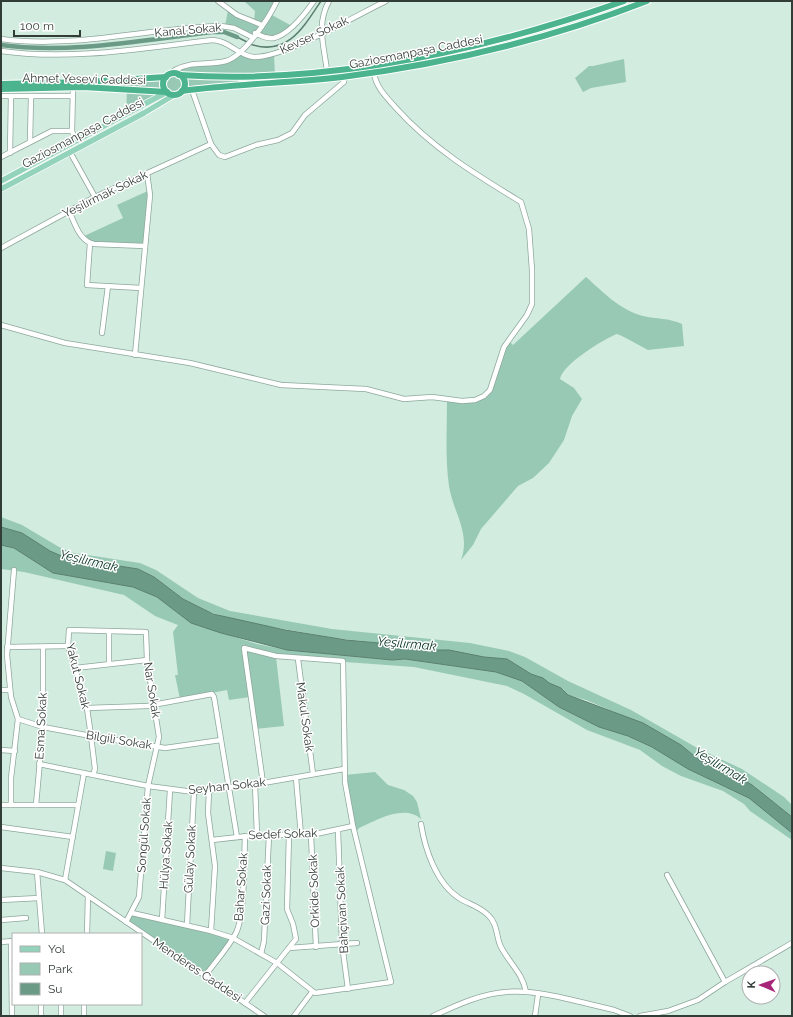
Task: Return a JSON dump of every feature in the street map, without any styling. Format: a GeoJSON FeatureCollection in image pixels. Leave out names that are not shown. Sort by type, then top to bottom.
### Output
{"type":"FeatureCollection","features":[{"type":"Feature","properties":{"kind":"highway","name":"Gaziosmanpaşa Caddesi"},"geometry":{"type":"LineString","coordinates":[[166,77],[177,74],[256,78],[327,71],[441,53],[533,30],[624,1]]}},
{"type":"Feature","properties":{"kind":"highway","name":"Gaziosmanpaşa Caddesi"},"geometry":{"type":"LineString","coordinates":[[174,95],[182,91],[344,76],[442,60],[513,44],[594,20],[647,1]]}},
{"type":"Feature","properties":{"kind":"highway"},"geometry":{"type":"LineString","coordinates":[[177,74],[184,84],[182,91]]}},
{"type":"Feature","properties":{"kind":"highway"},"geometry":{"type":"LineString","coordinates":[[166,77],[163,84],[167,92],[174,95]]}},
{"type":"Feature","properties":{"kind":"highway","name":"Ahmet Yesevi Caddesi"},"geometry":{"type":"LineString","coordinates":[[1,84],[83,82],[166,77]]}},
{"type":"Feature","properties":{"kind":"highway","name":"Ahmet Yesevi Caddesi"},"geometry":{"type":"LineString","coordinates":[[1,89],[72,88],[167,92]]}},
{"type":"Feature","properties":{"kind":"main road","name":"Gaziosmanpaşa Caddesi"},"geometry":{"type":"LineString","coordinates":[[1,181],[167,92]]}},
{"type":"Feature","properties":{"kind":"main road","name":"Gaziosmanpaşa Caddesi"},"geometry":{"type":"LineString","coordinates":[[1,189],[144,113],[174,95]]}},
{"type":"Feature","properties":{"kind":"street"},"geometry":{"type":"LineString","coordinates":[[218,1],[237,15],[262,25]]}},
{"type":"Feature","properties":{"kind":"street"},"geometry":{"type":"LineString","coordinates":[[177,74],[175,70],[186,64],[225,61],[240,53],[262,25],[277,1]]}},
{"type":"Feature","properties":{"kind":"street","name":"Kanal Sokak"},"geometry":{"type":"LineString","coordinates":[[1,39],[34,42],[62,42],[221,26],[234,28],[253,37],[268,38],[278,36],[297,22],[314,1]]}},
{"type":"Feature","properties":{"kind":"street"},"geometry":{"type":"LineString","coordinates":[[327,71],[322,32],[322,16],[329,1]]}},
{"type":"Feature","properties":{"kind":"street","name":"Kevser Sokak"},"geometry":{"type":"LineString","coordinates":[[240,53],[257,57],[274,54],[386,1]]}},
{"type":"Feature","properties":{"kind":"street"},"geometry":{"type":"LineString","coordinates":[[1,52],[31,55],[61,55],[213,40],[226,42],[240,53]]}},
{"type":"Feature","properties":{"kind":"street"},"geometry":{"type":"LineString","coordinates":[[1,325],[65,342],[135,355],[190,363],[269,383],[294,387],[366,389],[396,398],[432,397],[462,401],[475,400],[488,394],[493,386],[504,347],[527,316],[532,304],[532,270],[529,229],[521,202],[454,160],[420,133],[387,99],[375,81],[374,72]]}},
{"type":"Feature","properties":{"kind":"street"},"geometry":{"type":"LineString","coordinates":[[192,90],[211,144],[219,155],[225,157],[286,136],[295,130],[305,115],[344,82],[344,76]]}},
{"type":"Feature","properties":{"kind":"street"},"geometry":{"type":"LineString","coordinates":[[72,88],[72,131],[76,141]]}},
{"type":"Feature","properties":{"kind":"street"},"geometry":{"type":"LineString","coordinates":[[1,96],[72,96]]}},
{"type":"Feature","properties":{"kind":"street"},"geometry":{"type":"LineString","coordinates":[[10,153],[11,96]]}},
{"type":"Feature","properties":{"kind":"street"},"geometry":{"type":"LineString","coordinates":[[30,142],[31,96]]}},
{"type":"Feature","properties":{"kind":"street"},"geometry":{"type":"LineString","coordinates":[[1,157],[52,131],[72,131]]}},
{"type":"Feature","properties":{"kind":"street","name":"Yeşilırmak Sokak"},"geometry":{"type":"LineString","coordinates":[[1,248],[95,197],[211,144]]}},
{"type":"Feature","properties":{"kind":"street"},"geometry":{"type":"LineString","coordinates":[[70,152],[95,197]]}},
{"type":"Feature","properties":{"kind":"street"},"geometry":{"type":"LineString","coordinates":[[135,355],[150,195],[147,173]]}},
{"type":"Feature","properties":{"kind":"street"},"geometry":{"type":"LineString","coordinates":[[69,211],[82,237],[90,243],[145,246]]}},
{"type":"Feature","properties":{"kind":"street"},"geometry":{"type":"LineString","coordinates":[[90,243],[87,285],[141,288]]}},
{"type":"Feature","properties":{"kind":"street"},"geometry":{"type":"LineString","coordinates":[[102,333],[108,286]]}},
{"type":"Feature","properties":{"kind":"street"},"geometry":{"type":"LineString","coordinates":[[11,805],[18,719],[10,690],[7,647],[14,570]]}},
{"type":"Feature","properties":{"kind":"street","name":"Yakut Sokak"},"geometry":{"type":"LineString","coordinates":[[93,775],[94,769],[87,708],[68,646],[69,630],[146,632]]}},
{"type":"Feature","properties":{"kind":"street"},"geometry":{"type":"LineString","coordinates":[[108,631],[109,664]]}},
{"type":"Feature","properties":{"kind":"street","name":"Nar Sokak"},"geometry":{"type":"LineString","coordinates":[[146,632],[147,660],[159,732],[158,747]]}},
{"type":"Feature","properties":{"kind":"street","name":"Esma Sokak"},"geometry":{"type":"LineString","coordinates":[[36,805],[43,727],[43,646]]}},
{"type":"Feature","properties":{"kind":"street"},"geometry":{"type":"LineString","coordinates":[[7,647],[68,646]]}},
{"type":"Feature","properties":{"kind":"street"},"geometry":{"type":"LineString","coordinates":[[132,913],[187,925],[233,938],[277,963],[312,992],[324,993],[391,982],[353,826],[344,769],[343,661],[298,659],[265,654],[244,648],[263,783]]}},
{"type":"Feature","properties":{"kind":"street","name":"Makul Sokak"},"geometry":{"type":"LineString","coordinates":[[298,659],[313,774]]}},
{"type":"Feature","properties":{"kind":"street"},"geometry":{"type":"LineString","coordinates":[[75,668],[147,660]]}},
{"type":"Feature","properties":{"kind":"street"},"geometry":{"type":"LineString","coordinates":[[1,690],[10,690]]}},
{"type":"Feature","properties":{"kind":"street"},"geometry":{"type":"LineString","coordinates":[[87,708],[154,705],[208,693],[214,697],[237,837]]}},
{"type":"Feature","properties":{"kind":"street","name":"Bilgili Sokak"},"geometry":{"type":"LineString","coordinates":[[18,719],[43,727],[165,748],[221,740]]}},
{"type":"Feature","properties":{"kind":"street","name":"Songül Sokak"},"geometry":{"type":"LineString","coordinates":[[126,922],[132,913],[141,888],[148,786],[158,747]]}},
{"type":"Feature","properties":{"kind":"street"},"geometry":{"type":"LineString","coordinates":[[1,750],[15,751]]}},
{"type":"Feature","properties":{"kind":"street","name":"Seyhan Sokak"},"geometry":{"type":"LineString","coordinates":[[39,764],[170,790],[194,792],[296,778],[344,769]]}},
{"type":"Feature","properties":{"kind":"street"},"geometry":{"type":"LineString","coordinates":[[65,880],[84,773]]}},
{"type":"Feature","properties":{"kind":"street"},"geometry":{"type":"LineString","coordinates":[[296,778],[301,835]]}},
{"type":"Feature","properties":{"kind":"street"},"geometry":{"type":"LineString","coordinates":[[255,784],[257,835]]}},
{"type":"Feature","properties":{"kind":"street","name":"Hülya Sokak"},"geometry":{"type":"LineString","coordinates":[[162,920],[170,790]]}},
{"type":"Feature","properties":{"kind":"street"},"geometry":{"type":"LineString","coordinates":[[209,791],[208,813],[215,866],[211,931]]}},
{"type":"Feature","properties":{"kind":"street","name":"Gülay Sokak"},"geometry":{"type":"LineString","coordinates":[[187,925],[194,792]]}},
{"type":"Feature","properties":{"kind":"street"},"geometry":{"type":"LineString","coordinates":[[1,805],[78,805]]}},
{"type":"Feature","properties":{"kind":"street"},"geometry":{"type":"LineString","coordinates":[[421,824],[425,846],[441,878],[454,895],[477,907],[493,921],[502,947],[522,979],[526,992]]}},
{"type":"Feature","properties":{"kind":"street","name":"Sedef Sokak"},"geometry":{"type":"LineString","coordinates":[[212,840],[257,835],[311,835],[353,826]]}},
{"type":"Feature","properties":{"kind":"street"},"geometry":{"type":"LineString","coordinates":[[1,827],[73,837]]}},
{"type":"Feature","properties":{"kind":"street","name":"Bahçivan Sokak"},"geometry":{"type":"LineString","coordinates":[[338,830],[342,944],[348,989]]}},
{"type":"Feature","properties":{"kind":"street","name":"Gazi Sokak"},"geometry":{"type":"LineString","coordinates":[[261,954],[264,941],[269,835]]}},
{"type":"Feature","properties":{"kind":"street"},"geometry":{"type":"LineString","coordinates":[[245,1003],[294,943],[296,935],[287,910],[290,835]]}},
{"type":"Feature","properties":{"kind":"street","name":"Orkide Sokak"},"geometry":{"type":"LineString","coordinates":[[311,835],[316,947]]}},
{"type":"Feature","properties":{"kind":"street","name":"Bahar Sokak"},"geometry":{"type":"LineString","coordinates":[[205,976],[233,938],[238,927],[241,916],[245,836]]}},
{"type":"Feature","properties":{"kind":"street","name":"Menderes Caddesi"},"geometry":{"type":"LineString","coordinates":[[1,868],[38,872],[65,880],[264,1016]]}},
{"type":"Feature","properties":{"kind":"street"},"geometry":{"type":"LineString","coordinates":[[38,872],[42,933]]}},
{"type":"Feature","properties":{"kind":"street"},"geometry":{"type":"LineString","coordinates":[[667,875],[725,982]]}},
{"type":"Feature","properties":{"kind":"street"},"geometry":{"type":"LineString","coordinates":[[87,933],[88,896]]}},
{"type":"Feature","properties":{"kind":"street"},"geometry":{"type":"LineString","coordinates":[[1,900],[40,898]]}},
{"type":"Feature","properties":{"kind":"street"},"geometry":{"type":"LineString","coordinates":[[1,920],[26,918]]}},
{"type":"Feature","properties":{"kind":"street"},"geometry":{"type":"LineString","coordinates":[[1,942],[12,941],[12,1016]]}},
{"type":"Feature","properties":{"kind":"street"},"geometry":{"type":"LineString","coordinates":[[289,948],[357,943]]}},
{"type":"Feature","properties":{"kind":"street"},"geometry":{"type":"LineString","coordinates":[[640,1016],[668,1011],[689,1004],[792,943]]}},
{"type":"Feature","properties":{"kind":"street"},"geometry":{"type":"LineString","coordinates":[[294,1016],[312,992]]}},
{"type":"Feature","properties":{"kind":"street"},"geometry":{"type":"LineString","coordinates":[[433,1016],[479,997],[505,992],[526,992],[614,1010],[630,1016]]}},
{"type":"Feature","properties":{"kind":"street"},"geometry":{"type":"LineString","coordinates":[[535,1016],[538,995]]}},
{"type":"Feature","properties":{"kind":"street"},"geometry":{"type":"LineString","coordinates":[[41,1005],[41,1016]]}},
{"type":"Feature","properties":{"kind":"street"},"geometry":{"type":"LineString","coordinates":[[61,1005],[61,1016]]}},
{"type":"Feature","properties":{"kind":"street"},"geometry":{"type":"LineString","coordinates":[[84,1005],[84,1016]]}},
{"type":"Feature","properties":{"kind":"green space"},"geometry":{"type":"Polygon","coordinates":[[[244,1],[277,1],[270,14],[292,26],[273,38],[255,33],[252,37],[225,26],[228,10],[254,22],[255,11],[244,1]]]}},
{"type":"Feature","properties":{"kind":"green space"},"geometry":{"type":"Polygon","coordinates":[[[239,53],[245,55],[274,54],[275,76],[238,78],[238,85],[174,95],[167,92],[126,114],[127,90],[98,88],[99,81],[175,74],[186,64],[225,61],[239,53]]]}},
{"type":"Feature","properties":{"kind":"green space"},"geometry":{"type":"Polygon","coordinates":[[[624,59],[626,82],[591,88],[583,92],[575,78],[589,66],[624,59]]]}},
{"type":"Feature","properties":{"kind":"green space"},"geometry":{"type":"Polygon","coordinates":[[[150,190],[145,246],[97,244],[82,237],[123,218],[117,205],[150,190]]]}},
{"type":"Feature","properties":{"kind":"green space"},"geometry":{"type":"Polygon","coordinates":[[[586,277],[612,300],[635,313],[682,324],[684,346],[648,350],[617,334],[602,341],[568,366],[560,379],[574,388],[582,399],[572,416],[564,440],[549,463],[533,478],[518,486],[481,529],[473,545],[461,560],[464,550],[463,532],[451,496],[448,475],[447,399],[470,401],[488,394],[508,340],[513,345],[586,277]]]}},
{"type":"Feature","properties":{"kind":"green space"},"geometry":{"type":"Polygon","coordinates":[[[1,517],[22,525],[59,547],[74,553],[140,563],[156,570],[198,598],[230,611],[332,629],[470,643],[509,651],[525,657],[568,681],[631,710],[699,749],[742,769],[784,797],[792,805],[792,817],[752,785],[739,777],[699,760],[681,745],[650,727],[586,700],[568,695],[563,689],[546,682],[543,678],[531,674],[507,659],[484,657],[449,650],[430,650],[408,646],[334,638],[244,622],[209,612],[183,599],[154,577],[138,569],[100,563],[75,562],[50,551],[22,533],[1,527],[1,517]]]}},
{"type":"Feature","properties":{"kind":"green space"},"geometry":{"type":"Polygon","coordinates":[[[1,545],[14,548],[53,573],[133,587],[157,597],[191,623],[257,644],[287,650],[316,653],[392,660],[405,659],[496,672],[522,681],[559,707],[599,727],[628,736],[652,747],[688,769],[750,798],[792,833],[792,840],[750,811],[744,804],[723,791],[681,776],[662,766],[640,750],[587,730],[507,686],[414,667],[276,657],[284,726],[255,729],[250,697],[229,700],[227,690],[180,699],[175,675],[178,675],[173,632],[178,625],[155,616],[124,595],[24,572],[1,569],[1,545]]]}},
{"type":"Feature","properties":{"kind":"green space"},"geometry":{"type":"Polygon","coordinates":[[[375,772],[388,785],[404,790],[413,796],[417,802],[421,819],[407,813],[399,813],[382,818],[359,828],[355,833],[345,775],[375,772]]]}},
{"type":"Feature","properties":{"kind":"green space"},"geometry":{"type":"Polygon","coordinates":[[[106,851],[116,853],[113,871],[103,869],[106,851]]]}},
{"type":"Feature","properties":{"kind":"green space"},"geometry":{"type":"Polygon","coordinates":[[[132,913],[233,938],[205,976],[126,922],[132,913]]]}},
{"type":"Feature","properties":{"kind":"water"},"geometry":{"type":"Polygon","coordinates":[[[1,527],[22,533],[50,551],[75,562],[100,563],[138,569],[154,577],[183,599],[213,614],[285,630],[346,640],[423,647],[428,650],[449,650],[484,657],[507,659],[531,674],[543,678],[549,683],[561,688],[568,695],[643,723],[681,745],[699,760],[718,768],[722,772],[739,777],[752,785],[792,817],[792,833],[749,798],[688,769],[652,747],[628,736],[599,727],[559,707],[522,681],[496,672],[405,659],[392,660],[287,650],[221,633],[191,623],[157,597],[133,587],[53,573],[14,548],[1,545],[1,527]]]}},
{"type":"Feature","properties":{"kind":"waterway"},"geometry":{"type":"LineString","coordinates":[[250,44],[263,47],[274,47],[293,38],[308,21],[321,1]]}},
{"type":"Feature","properties":{"kind":"waterway"},"geometry":{"type":"LineString","coordinates":[[1,45],[54,48],[80,47],[212,32],[224,32],[237,37]]}},
{"type":"Feature","properties":{"kind":"waterway"},"geometry":{"type":"LineString","coordinates":[[237,37],[247,42]]}},
{"type":"Feature","properties":{"kind":"water label","name":"Yeşilırmak"},"geometry":{"type":"Point","coordinates":[89,560]}},
{"type":"Feature","properties":{"kind":"water label","name":"Yeşilırmak"},"geometry":{"type":"Point","coordinates":[407,643]}},
{"type":"Feature","properties":{"kind":"water label","name":"Yeşilırmak"},"geometry":{"type":"Point","coordinates":[721,765]}}]}
